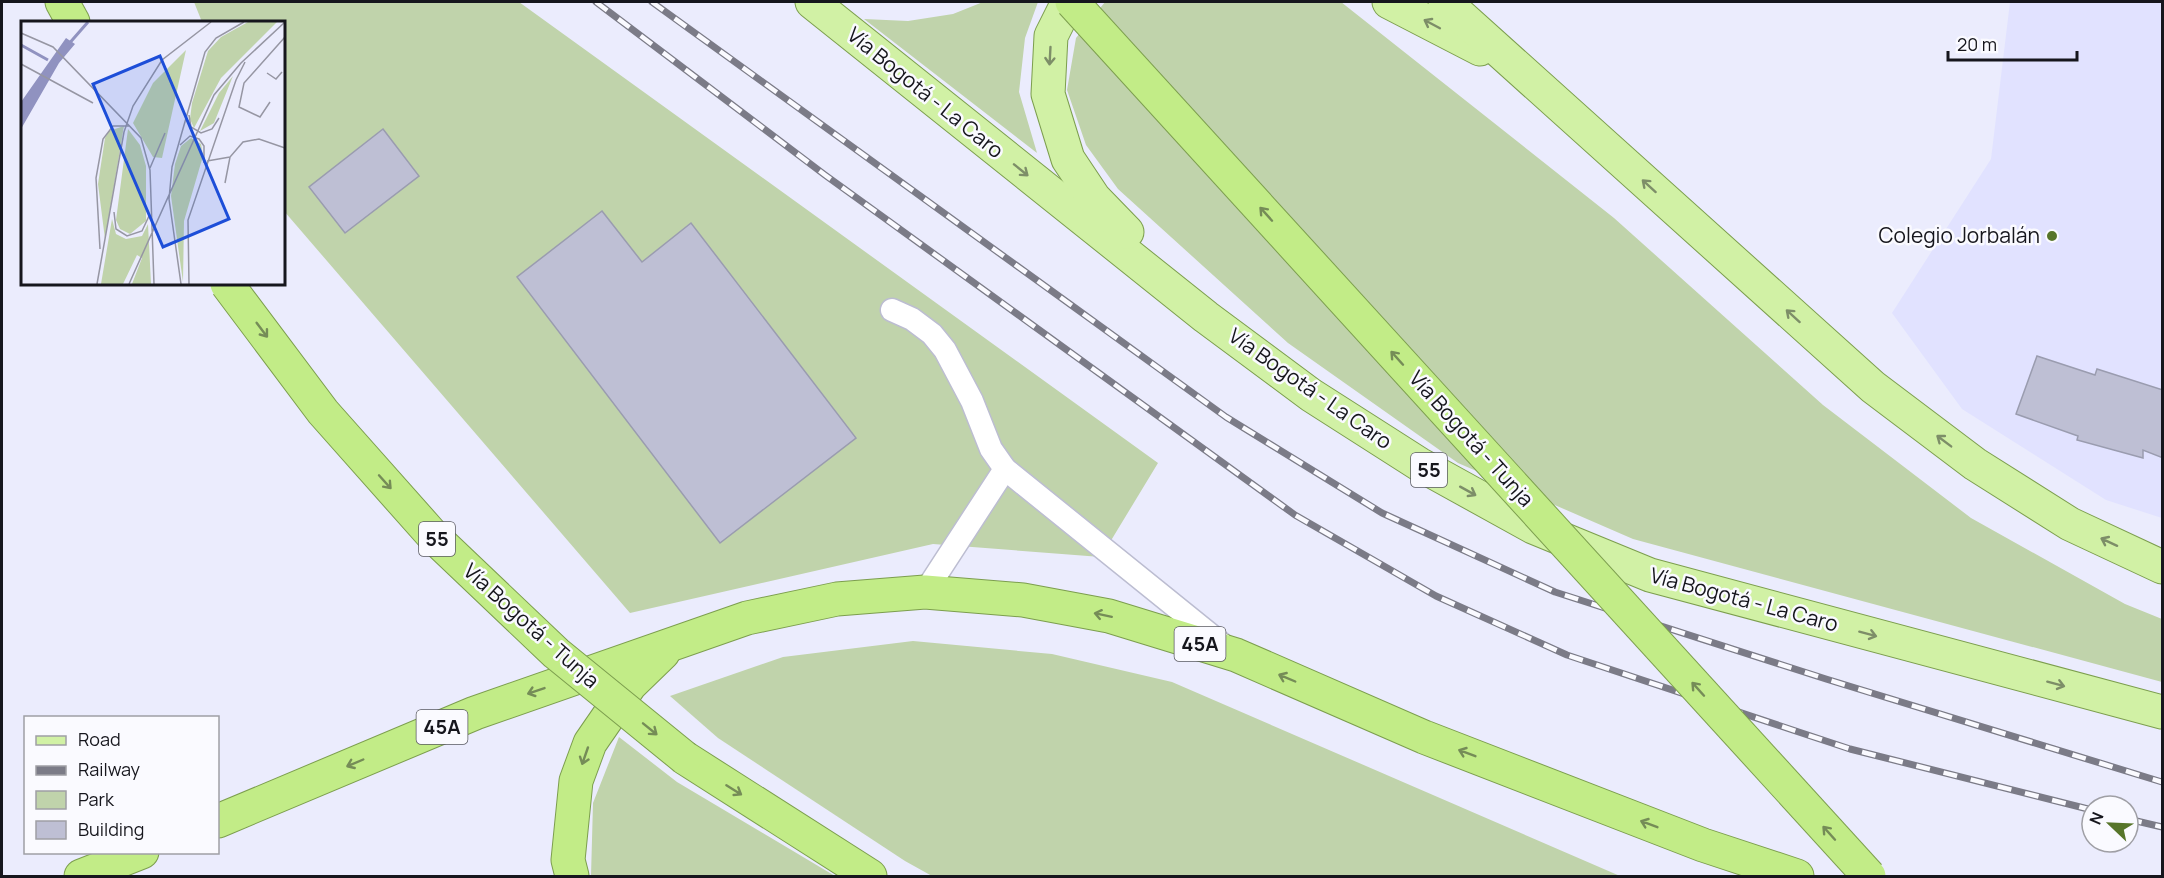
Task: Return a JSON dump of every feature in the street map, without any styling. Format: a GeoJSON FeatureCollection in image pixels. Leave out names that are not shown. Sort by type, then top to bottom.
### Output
{"type":"FeatureCollection","features":[{"type":"Feature","properties":{"kind":"highway"},"geometry":{"type":"LineString","coordinates":[[62,2],[72,21]]}},
{"type":"Feature","properties":{"kind":"highway","name":"Vía Bogotá - Tunja"},"geometry":{"type":"LineString","coordinates":[[1070,2],[1869,876]]}},
{"type":"Feature","properties":{"kind":"highway","name":"Vía Bogotá - Tunja"},"geometry":{"type":"LineString","coordinates":[[228,285],[323,412],[434,537],[556,653],[685,758],[870,876]]}},
{"type":"Feature","properties":{"kind":"highway","name":"45A"},"geometry":{"type":"LineString","coordinates":[[219,821],[475,713],[747,618],[837,599],[925,592],[1023,600],[1109,616],[1236,655],[1424,737],[1703,845],[1797,876]]}},
{"type":"Feature","properties":{"kind":"highway"},"geometry":{"type":"LineString","coordinates":[[572,876],[568,860],[576,781],[590,742],[630,685],[671,645]]}},
{"type":"Feature","properties":{"kind":"highway"},"geometry":{"type":"LineString","coordinates":[[1703,845],[1743,876]]}},
{"type":"Feature","properties":{"kind":"highway"},"geometry":{"type":"LineString","coordinates":[[81,876],[137,854]]}},
{"type":"Feature","properties":{"kind":"main road","name":"Vía Bogotá - La Caro"},"geometry":{"type":"LineString","coordinates":[[812,2],[1206,317],[1311,395],[1419,464],[1544,532],[1650,575],[2163,712]]}},
{"type":"Feature","properties":{"kind":"main road"},"geometry":{"type":"LineString","coordinates":[[1070,2],[1051,36],[1048,94],[1068,159],[1094,198],[1206,317]]}},
{"type":"Feature","properties":{"kind":"main road"},"geometry":{"type":"LineString","coordinates":[[1389,2],[1521,70]]}},
{"type":"Feature","properties":{"kind":"main road"},"geometry":{"type":"LineString","coordinates":[[1445,2],[1874,387],[1975,464],[2070,524],[2163,567]]}},
{"type":"Feature","properties":{"kind":"lane"},"geometry":{"type":"LineString","coordinates":[[892,310],[912,319],[932,334],[945,350],[972,401],[991,449],[1005,469],[1236,655]]}},
{"type":"Feature","properties":{"kind":"lane"},"geometry":{"type":"LineString","coordinates":[[925,592],[1005,469]]}},
{"type":"Feature","properties":{"kind":"shaded area","name":"Colegio Jorbalán"},"geometry":{"type":"Polygon","coordinates":[[[2010,2],[2162,2],[2162,518],[2106,500],[1962,409],[1892,313],[1991,159],[2010,2]]]}},
{"type":"Feature","properties":{"kind":"green space"},"geometry":{"type":"Polygon","coordinates":[[[194,2],[519,2],[1158,463],[1101,557],[933,544],[630,613],[285,212],[285,21],[202,21],[194,2]]]}},
{"type":"Feature","properties":{"kind":"green space"},"geometry":{"type":"Polygon","coordinates":[[[983,2],[1038,2],[1025,38],[1019,92],[1037,153],[864,19],[908,21],[953,14],[983,2]]]}},
{"type":"Feature","properties":{"kind":"green space"},"geometry":{"type":"Polygon","coordinates":[[[1105,2],[1341,2],[1614,218],[1823,405],[1971,518],[2125,604],[2162,619],[2162,682],[1633,539],[1458,463],[1288,343],[1118,189],[1086,145],[1067,90],[1076,38],[1105,2]]]}},
{"type":"Feature","properties":{"kind":"green space"},"geometry":{"type":"Polygon","coordinates":[[[913,641],[1052,654],[1172,682],[1620,876],[932,876],[905,861],[718,738],[670,696],[783,657],[913,641]]]}},
{"type":"Feature","properties":{"kind":"green space"},"geometry":{"type":"Polygon","coordinates":[[[619,737],[677,782],[835,876],[591,876],[593,803],[619,737]]]}},
{"type":"Feature","properties":{"kind":"building"},"geometry":{"type":"Polygon","coordinates":[[[383,129],[419,176],[345,233],[309,187],[383,129]]]}},
{"type":"Feature","properties":{"kind":"building"},"geometry":{"type":"Polygon","coordinates":[[[602,211],[642,262],[691,223],[856,438],[720,543],[517,277],[602,211]]]}},
{"type":"Feature","properties":{"kind":"building"},"geometry":{"type":"Polygon","coordinates":[[[2037,356],[2095,375],[2097,369],[2163,390],[2163,458],[2143,450],[2143,458],[2077,440],[2078,436],[2016,414],[2037,356]]]}},
{"type":"Feature","properties":{"kind":"railway"},"geometry":{"type":"LineString","coordinates":[[596,2],[825,175],[1295,515],[1436,596],[1567,655],[1850,749],[2080,807]]}},
{"type":"Feature","properties":{"kind":"railway"},"geometry":{"type":"LineString","coordinates":[[652,2],[1226,417],[1382,513],[1555,592],[1826,679],[2162,782]]}},
{"type":"Feature","properties":{"kind":"railway"},"geometry":{"type":"LineString","coordinates":[[2140,822],[2162,827]]}},
{"type":"Feature","properties":{"kind":"place","name":"Colegio Jorbalán"},"geometry":{"type":"Point","coordinates":[2052,236]}}]}
